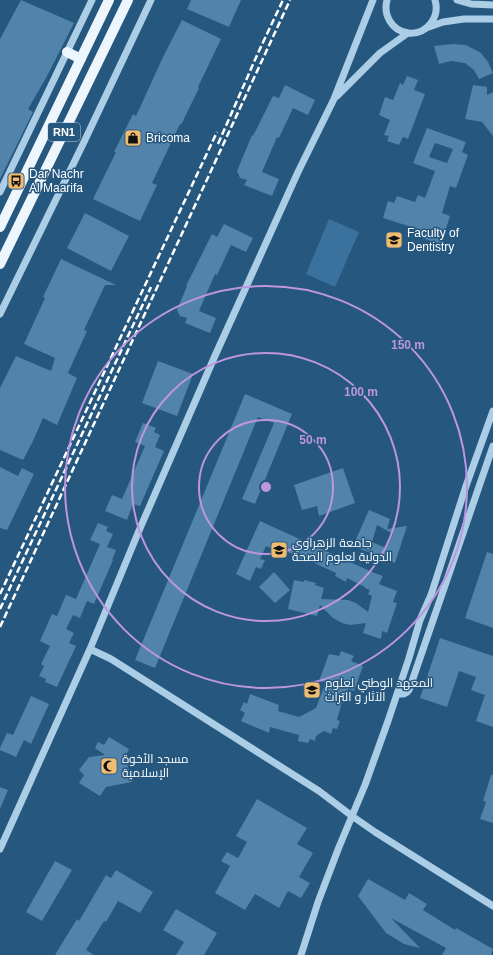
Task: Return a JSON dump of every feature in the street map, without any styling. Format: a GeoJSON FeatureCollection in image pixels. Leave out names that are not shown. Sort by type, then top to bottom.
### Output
{"type":"FeatureCollection","features":[{"type":"Feature","properties":{"kind":"main road","name":"RN1"},"geometry":{"type":"LineString","coordinates":[[0,227],[110,0]]}},
{"type":"Feature","properties":{"kind":"main road","name":"RN1"},"geometry":{"type":"LineString","coordinates":[[0,264],[128,0]]}},
{"type":"Feature","properties":{"kind":"main road"},"geometry":{"type":"LineString","coordinates":[[67,52],[81,59]]}},
{"type":"Feature","properties":{"kind":"street"},"geometry":{"type":"LineString","coordinates":[[0,192],[92,0]]}},
{"type":"Feature","properties":{"kind":"street"},"geometry":{"type":"LineString","coordinates":[[0,314],[151,0]]}},
{"type":"Feature","properties":{"kind":"street"},"geometry":{"type":"LineString","coordinates":[[0,849],[90,649],[138,533],[214,358],[298,172],[334,99],[373,0]]}},
{"type":"Feature","properties":{"kind":"street"},"geometry":{"type":"LineString","coordinates":[[427,28],[433,21],[436,14],[436,0]]}},
{"type":"Feature","properties":{"kind":"street"},"geometry":{"type":"LineString","coordinates":[[457,0],[471,4],[493,5]]}},
{"type":"Feature","properties":{"kind":"street"},"geometry":{"type":"LineString","coordinates":[[385,1],[388,19],[393,26],[408,33],[418,32],[443,22],[464,19],[493,19]]}},
{"type":"Feature","properties":{"kind":"street"},"geometry":{"type":"LineString","coordinates":[[334,99],[380,53],[408,33]]}},
{"type":"Feature","properties":{"kind":"street"},"geometry":{"type":"LineString","coordinates":[[301,955],[318,902],[368,778],[409,658],[420,620],[431,595],[466,486],[493,412]]}},
{"type":"Feature","properties":{"kind":"street"},"geometry":{"type":"LineString","coordinates":[[397,694],[404,694],[409,690],[493,446]]}},
{"type":"Feature","properties":{"kind":"street"},"geometry":{"type":"LineString","coordinates":[[90,649],[111,659],[319,790],[352,816],[395,846],[493,906]]}},
{"type":"Feature","properties":{"kind":"shaded area"},"geometry":{"type":"Polygon","coordinates":[[[329,219],[359,232],[335,287],[306,274],[329,219]]]}},
{"type":"Feature","properties":{"kind":"building"},"geometry":{"type":"Polygon","coordinates":[[[21,0],[74,23],[46,78],[28,109],[33,112],[0,179],[0,39],[21,0]]]}},
{"type":"Feature","properties":{"kind":"building"},"geometry":{"type":"Polygon","coordinates":[[[191,0],[241,0],[229,27],[187,9],[191,0]]]}},
{"type":"Feature","properties":{"kind":"building"},"geometry":{"type":"Polygon","coordinates":[[[182,20],[221,39],[198,87],[199,88],[152,183],[157,185],[140,221],[93,199],[116,152],[114,152],[133,114],[136,116],[182,20]]]}},
{"type":"Feature","properties":{"kind":"building"},"geometry":{"type":"Polygon","coordinates":[[[453,44],[466,45],[481,53],[488,62],[493,73],[479,79],[474,70],[465,63],[451,61],[439,64],[434,46],[453,44]]]}},
{"type":"Feature","properties":{"kind":"building"},"geometry":{"type":"Polygon","coordinates":[[[407,76],[418,80],[414,90],[425,94],[408,139],[403,137],[399,145],[387,141],[389,136],[384,135],[390,120],[379,115],[385,97],[393,100],[400,83],[403,85],[407,76]]]}},
{"type":"Feature","properties":{"kind":"building"},"geometry":{"type":"Polygon","coordinates":[[[285,85],[315,100],[308,115],[293,108],[279,138],[277,137],[262,172],[279,179],[272,196],[244,185],[247,180],[240,178],[237,171],[252,135],[253,136],[273,96],[279,98],[285,85]]]}},
{"type":"Feature","properties":{"kind":"building"},"geometry":{"type":"Polygon","coordinates":[[[473,85],[487,87],[487,95],[493,92],[493,136],[482,122],[465,119],[473,85]]]}},
{"type":"Feature","properties":{"kind":"building"},"geometry":{"type":"Polygon","coordinates":[[[427,128],[466,142],[462,152],[468,155],[456,188],[450,186],[442,213],[450,216],[441,244],[422,238],[424,231],[383,218],[388,201],[394,203],[397,196],[415,202],[418,195],[425,198],[435,171],[413,163],[427,128]],[[435,143],[429,157],[447,163],[453,149],[435,143]]]}},
{"type":"Feature","properties":{"kind":"building"},"geometry":{"type":"Polygon","coordinates":[[[85,213],[129,236],[111,271],[67,248],[85,213]]]}},
{"type":"Feature","properties":{"kind":"building"},"geometry":{"type":"Polygon","coordinates":[[[224,224],[253,238],[246,252],[231,245],[217,275],[215,274],[199,311],[216,318],[210,333],[185,323],[187,318],[180,316],[177,310],[186,286],[212,234],[217,237],[224,224]]]}},
{"type":"Feature","properties":{"kind":"building"},"geometry":{"type":"Polygon","coordinates":[[[61,259],[116,285],[105,285],[84,330],[87,331],[68,373],[77,378],[57,425],[43,418],[23,460],[0,450],[0,388],[16,356],[51,371],[55,358],[24,344],[45,298],[43,297],[61,259]]]}},
{"type":"Feature","properties":{"kind":"building"},"geometry":{"type":"Polygon","coordinates":[[[158,361],[193,374],[177,416],[142,403],[158,361]]]}},
{"type":"Feature","properties":{"kind":"building"},"geometry":{"type":"Polygon","coordinates":[[[245,394],[292,414],[255,504],[242,499],[274,423],[258,417],[155,668],[135,660],[245,394]]]}},
{"type":"Feature","properties":{"kind":"building"},"geometry":{"type":"Polygon","coordinates":[[[143,423],[156,428],[154,432],[160,435],[155,447],[164,451],[140,506],[133,504],[127,520],[105,511],[112,495],[122,499],[145,446],[135,442],[143,423]]]}},
{"type":"Feature","properties":{"kind":"building"},"geometry":{"type":"Polygon","coordinates":[[[0,467],[18,476],[22,468],[34,474],[7,530],[0,528],[0,467]]]}},
{"type":"Feature","properties":{"kind":"building"},"geometry":{"type":"Polygon","coordinates":[[[343,468],[355,503],[319,516],[317,506],[302,510],[294,485],[343,468]]]}},
{"type":"Feature","properties":{"kind":"building"},"geometry":{"type":"Polygon","coordinates":[[[369,510],[390,519],[387,529],[407,526],[395,563],[353,546],[369,510]],[[377,525],[372,542],[386,548],[393,534],[377,525]]]}},
{"type":"Feature","properties":{"kind":"building"},"geometry":{"type":"Polygon","coordinates":[[[260,521],[383,576],[379,584],[397,591],[393,602],[397,603],[387,633],[382,631],[381,639],[363,633],[366,623],[350,625],[342,623],[333,618],[320,605],[317,616],[288,609],[294,580],[304,582],[304,580],[316,583],[315,585],[324,588],[321,599],[348,600],[356,603],[368,612],[372,596],[368,594],[370,590],[365,587],[347,578],[346,582],[335,576],[336,573],[308,560],[306,563],[296,559],[297,556],[276,547],[275,550],[266,546],[260,559],[265,560],[261,569],[256,567],[250,581],[236,574],[260,521]]]}},
{"type":"Feature","properties":{"kind":"building"},"geometry":{"type":"Polygon","coordinates":[[[98,523],[108,527],[106,531],[113,534],[107,547],[116,550],[94,604],[87,601],[80,618],[73,615],[66,629],[74,633],[69,643],[76,646],[57,687],[45,682],[46,679],[39,676],[44,666],[41,664],[50,646],[40,641],[52,614],[57,616],[66,595],[76,599],[100,544],[90,540],[98,523]]]}},
{"type":"Feature","properties":{"kind":"building"},"geometry":{"type":"Polygon","coordinates":[[[487,552],[493,554],[493,628],[465,618],[487,552]]]}},
{"type":"Feature","properties":{"kind":"building"},"geometry":{"type":"Polygon","coordinates":[[[274,572],[290,590],[275,603],[259,587],[274,572]]]}},
{"type":"Feature","properties":{"kind":"building"},"geometry":{"type":"Polygon","coordinates":[[[440,638],[493,656],[493,727],[476,721],[485,695],[471,690],[476,677],[459,671],[447,707],[420,698],[440,638]]]}},
{"type":"Feature","properties":{"kind":"building","name":"المعهد الوطني لعلوم الآثار و التراث"},"geometry":{"type":"Polygon","coordinates":[[[341,651],[354,656],[351,661],[363,666],[354,691],[348,689],[344,703],[342,702],[337,720],[340,721],[337,729],[333,728],[331,734],[324,731],[316,736],[315,741],[310,739],[308,743],[298,741],[299,735],[270,727],[269,733],[241,721],[245,713],[240,710],[244,702],[247,704],[250,694],[279,705],[278,711],[299,717],[316,708],[326,682],[319,681],[329,654],[339,656],[341,651]]]}},
{"type":"Feature","properties":{"kind":"building"},"geometry":{"type":"Polygon","coordinates":[[[31,696],[49,704],[31,744],[24,740],[16,757],[0,750],[0,748],[7,733],[13,735],[31,696]]]}},
{"type":"Feature","properties":{"kind":"building","name":"مسجد الأخوة الإسلامية"},"geometry":{"type":"Polygon","coordinates":[[[109,737],[129,749],[125,757],[132,782],[106,787],[100,796],[79,783],[84,775],[79,770],[89,757],[105,755],[95,748],[98,742],[104,745],[109,737]]]}},
{"type":"Feature","properties":{"kind":"building"},"geometry":{"type":"Polygon","coordinates":[[[491,775],[493,775],[493,823],[480,819],[486,802],[483,801],[491,775]]]}},
{"type":"Feature","properties":{"kind":"building"},"geometry":{"type":"Polygon","coordinates":[[[0,787],[8,790],[0,809],[0,787]]]}},
{"type":"Feature","properties":{"kind":"building"},"geometry":{"type":"Polygon","coordinates":[[[257,799],[307,828],[297,844],[313,853],[299,877],[310,883],[301,898],[288,891],[279,908],[255,894],[245,910],[215,893],[230,866],[221,861],[227,852],[238,858],[247,842],[236,836],[257,799]]]}},
{"type":"Feature","properties":{"kind":"building"},"geometry":{"type":"Polygon","coordinates":[[[55,861],[72,870],[42,921],[26,912],[55,861]]]}},
{"type":"Feature","properties":{"kind":"building"},"geometry":{"type":"Polygon","coordinates":[[[116,870],[153,892],[140,913],[118,901],[106,922],[104,921],[86,950],[94,955],[55,955],[77,919],[79,921],[106,875],[111,878],[116,870]]]}},
{"type":"Feature","properties":{"kind":"building"},"geometry":{"type":"Polygon","coordinates":[[[368,879],[405,900],[409,893],[427,904],[423,910],[455,930],[456,928],[493,949],[491,955],[442,955],[446,948],[391,918],[420,948],[404,944],[386,933],[358,896],[368,879]]]}},
{"type":"Feature","properties":{"kind":"building"},"geometry":{"type":"Polygon","coordinates":[[[176,909],[217,933],[204,955],[176,955],[184,942],[163,930],[176,909]]]}},
{"type":"Feature","properties":{"kind":"railway"},"geometry":{"type":"LineString","coordinates":[[218,144],[283,0]]}},
{"type":"Feature","properties":{"kind":"railway"},"geometry":{"type":"LineString","coordinates":[[0,627],[290,0]]}},
{"type":"Feature","properties":{"kind":"railway"},"geometry":{"type":"LineString","coordinates":[[0,594],[217,132]]}},
{"type":"Feature","properties":{"kind":"railway"},"geometry":{"type":"LineString","coordinates":[[0,609],[151,287]]}},
{"type":"Feature","properties":{"kind":"place","name":"Bricoma"},"geometry":{"type":"Point","coordinates":[133,138]}},
{"type":"Feature","properties":{"kind":"place","name":"Dar Nachr Al Maarifa"},"geometry":{"type":"Point","coordinates":[16,181]}},
{"type":"Feature","properties":{"kind":"place","name":"Faculty of Dentistry"},"geometry":{"type":"Point","coordinates":[394,240]}},
{"type":"Feature","properties":{"kind":"place","name":"جامعة الزهراوي الدولية لعلوم الصحة"},"geometry":{"type":"Point","coordinates":[279,550]}},
{"type":"Feature","properties":{"kind":"place","name":"المعهد الوطني لعلوم الآثار و التراث"},"geometry":{"type":"Point","coordinates":[312,690]}},
{"type":"Feature","properties":{"kind":"place","name":"مسجد الأخوة الإسلامية"},"geometry":{"type":"Point","coordinates":[109,766]}}]}
